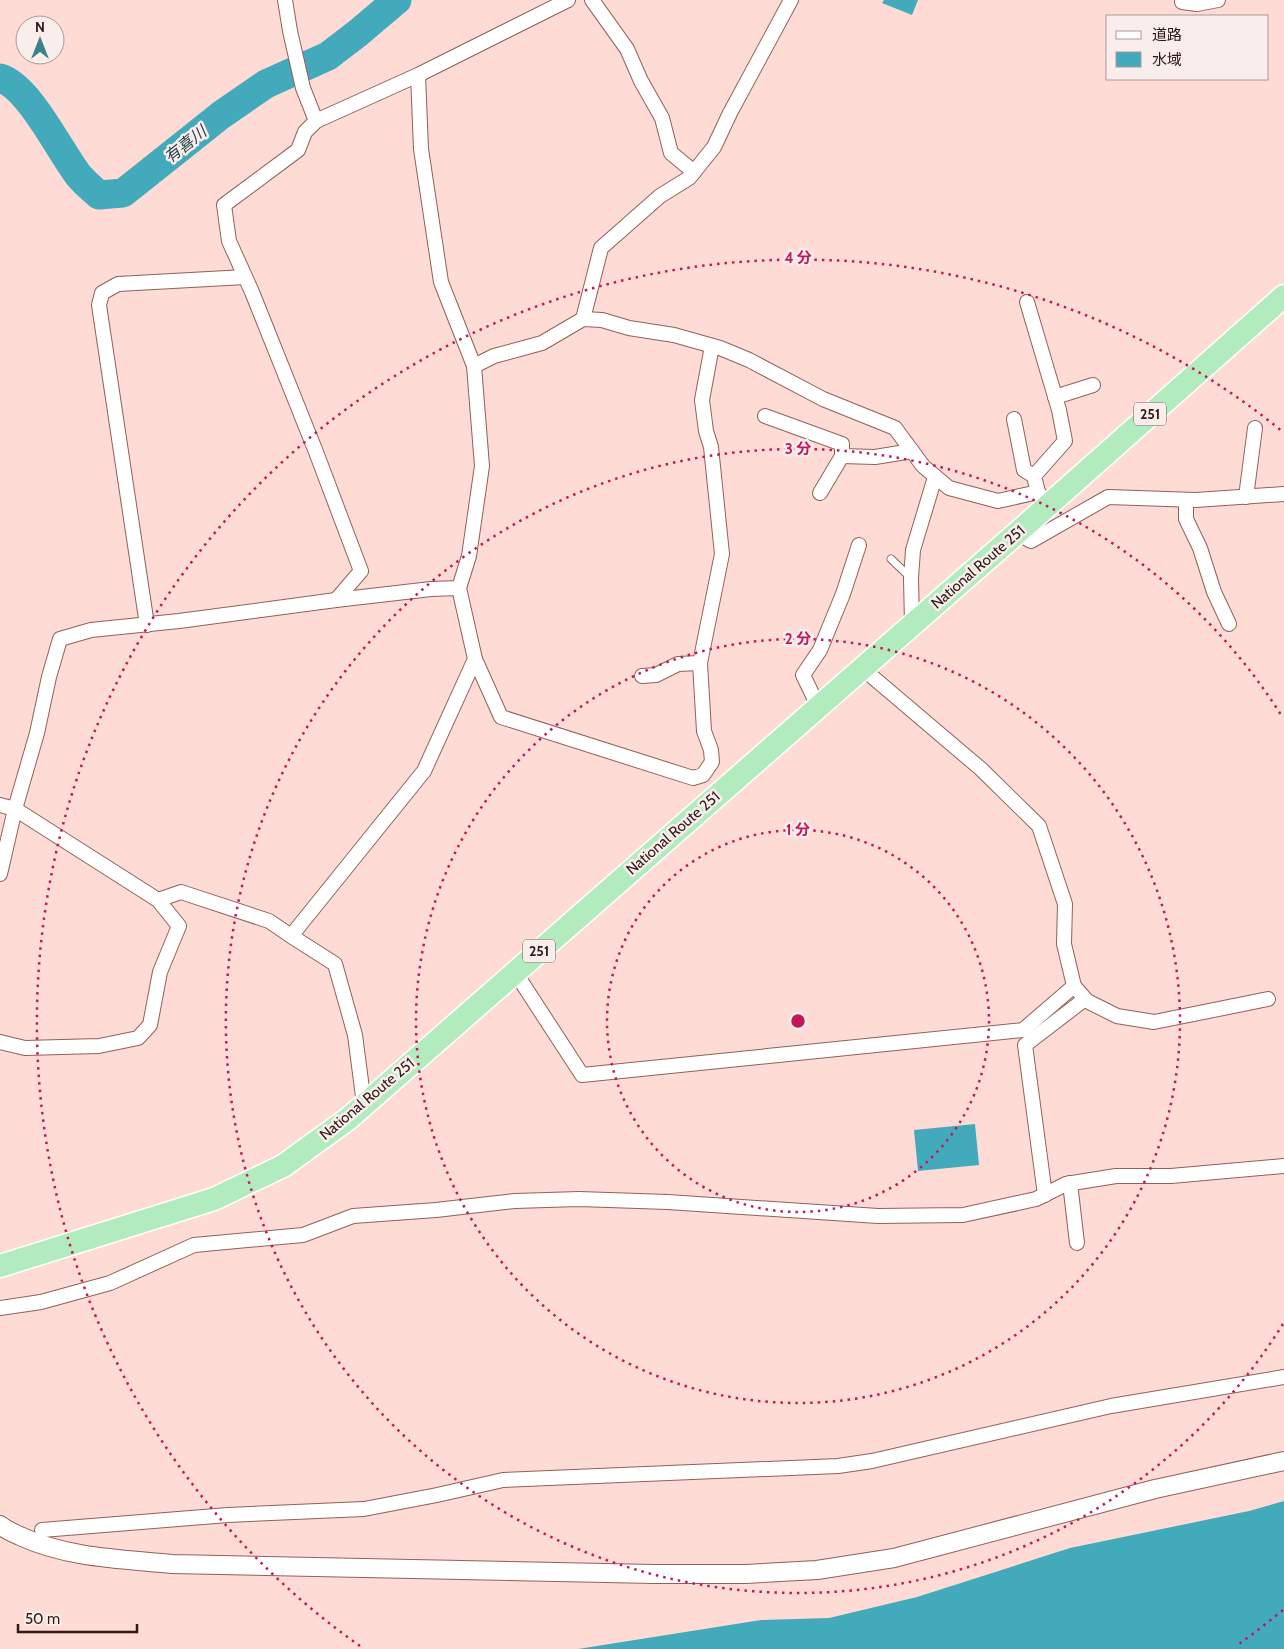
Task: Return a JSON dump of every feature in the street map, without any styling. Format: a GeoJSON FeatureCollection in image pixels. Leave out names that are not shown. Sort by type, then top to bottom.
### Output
{"type":"FeatureCollection","features":[{"type":"Feature","properties":{"kind":"highway","name":"National Route 251"},"geometry":{"type":"LineString","coordinates":[[0,1266],[214,1199],[283,1166],[348,1118],[1017,533],[1043,499],[1284,296]]}},
{"type":"Feature","properties":{"kind":"street"},"geometry":{"type":"LineString","coordinates":[[285,0],[303,88],[316,121]]}},
{"type":"Feature","properties":{"kind":"street"},"geometry":{"type":"LineString","coordinates":[[336,600],[361,571],[316,452],[229,241],[224,205],[298,150],[305,132],[316,121],[418,76],[568,0]]}},
{"type":"Feature","properties":{"kind":"street"},"geometry":{"type":"LineString","coordinates":[[592,0],[627,49],[641,80],[662,118],[670,153],[694,172]]}},
{"type":"Feature","properties":{"kind":"street"},"geometry":{"type":"LineString","coordinates":[[583,319],[601,248],[660,196],[689,178],[714,147],[730,113],[791,0]]}},
{"type":"Feature","properties":{"kind":"street"},"geometry":{"type":"LineString","coordinates":[[1182,2],[1197,4],[1218,0]]}},
{"type":"Feature","properties":{"kind":"street"},"geometry":{"type":"LineString","coordinates":[[418,76],[421,149],[441,282],[474,366],[482,466],[469,556],[459,588],[474,658],[501,717],[693,778],[703,775],[712,762],[711,750],[704,731],[700,663],[722,554],[710,447],[702,400],[712,346]]}},
{"type":"Feature","properties":{"kind":"street"},"geometry":{"type":"LineString","coordinates":[[147,625],[99,305],[102,293],[118,284],[245,277]]}},
{"type":"Feature","properties":{"kind":"street"},"geometry":{"type":"LineString","coordinates":[[1027,302],[1055,397],[1065,440],[1034,476]]}},
{"type":"Feature","properties":{"kind":"street"},"geometry":{"type":"LineString","coordinates":[[474,366],[494,356],[542,343],[583,319],[602,320],[629,328],[674,335],[712,346],[749,360],[823,399],[895,428],[923,466],[949,488],[998,501],[1043,499],[1034,476],[1024,470],[1014,419]]}},
{"type":"Feature","properties":{"kind":"street"},"geometry":{"type":"LineString","coordinates":[[1055,397],[1094,385]]}},
{"type":"Feature","properties":{"kind":"street"},"geometry":{"type":"LineString","coordinates":[[766,416],[842,444],[842,456],[820,493]]}},
{"type":"Feature","properties":{"kind":"street"},"geometry":{"type":"LineString","coordinates":[[1246,497],[1254,428]]}},
{"type":"Feature","properties":{"kind":"street"},"geometry":{"type":"LineString","coordinates":[[842,456],[875,458],[912,451]]}},
{"type":"Feature","properties":{"kind":"street"},"geometry":{"type":"LineString","coordinates":[[912,624],[911,578],[913,550],[936,477]]}},
{"type":"Feature","properties":{"kind":"street"},"geometry":{"type":"LineString","coordinates":[[1017,533],[1031,541],[1108,497],[1186,500],[1284,494]]}},
{"type":"Feature","properties":{"kind":"street"},"geometry":{"type":"LineString","coordinates":[[1186,500],[1186,519],[1200,548],[1214,592],[1229,624]]}},
{"type":"Feature","properties":{"kind":"street"},"geometry":{"type":"LineString","coordinates":[[818,706],[803,675],[820,650],[859,545]]}},
{"type":"Feature","properties":{"kind":"street"},"geometry":{"type":"LineString","coordinates":[[0,874],[15,809],[37,733],[49,677],[60,639],[91,630],[147,625],[432,589],[459,588]]}},
{"type":"Feature","properties":{"kind":"street"},"geometry":{"type":"LineString","coordinates":[[291,936],[424,771],[474,658]]}},
{"type":"Feature","properties":{"kind":"street"},"geometry":{"type":"LineString","coordinates":[[642,676],[656,675],[678,664],[700,663]]}},
{"type":"Feature","properties":{"kind":"street"},"geometry":{"type":"LineString","coordinates":[[862,668],[981,769],[1039,826],[1065,904],[1064,944],[1074,986],[1085,999],[1117,1016],[1154,1022],[1268,999]]}},
{"type":"Feature","properties":{"kind":"street"},"geometry":{"type":"LineString","coordinates":[[0,806],[15,809],[158,900],[179,926],[160,972],[150,1025],[138,1038],[98,1046],[80,1047],[25,1048],[0,1042]]}},
{"type":"Feature","properties":{"kind":"street"},"geometry":{"type":"LineString","coordinates":[[158,900],[181,892],[269,921],[335,964],[355,1035],[364,1104]]}},
{"type":"Feature","properties":{"kind":"street"},"geometry":{"type":"LineString","coordinates":[[515,972],[582,1075],[1023,1030],[1074,986]]}},
{"type":"Feature","properties":{"kind":"street"},"geometry":{"type":"LineString","coordinates":[[1045,1195],[1025,1045],[1085,999]]}},
{"type":"Feature","properties":{"kind":"street"},"geometry":{"type":"LineString","coordinates":[[0,1308],[41,1302],[110,1282],[194,1246],[303,1236],[353,1216],[436,1210],[514,1201],[579,1199],[668,1202],[878,1216],[963,1215],[1036,1200],[1070,1183],[1116,1176],[1170,1176],[1284,1166]]}},
{"type":"Feature","properties":{"kind":"street"},"geometry":{"type":"LineString","coordinates":[[1070,1183],[1077,1243]]}},
{"type":"Feature","properties":{"kind":"street"},"geometry":{"type":"LineString","coordinates":[[42,1530],[228,1515],[364,1510],[437,1496],[503,1480],[838,1466],[892,1456],[1111,1406],[1284,1377]]}},
{"type":"Feature","properties":{"kind":"street"},"geometry":{"type":"LineString","coordinates":[[0,1525],[33,1542],[62,1550],[107,1558],[172,1564],[644,1574],[746,1574],[817,1570],[894,1558],[1155,1489],[1284,1461]]}},
{"type":"Feature","properties":{"kind":"lane"},"geometry":{"type":"LineString","coordinates":[[892,559],[911,578]]}},
{"type":"Feature","properties":{"kind":"water"},"geometry":{"type":"Polygon","coordinates":[[[884,0],[918,0],[912,15],[882,3],[884,0]]]}},
{"type":"Feature","properties":{"kind":"water"},"geometry":{"type":"Polygon","coordinates":[[[975,1124],[979,1165],[918,1171],[914,1130],[975,1124]]]}},
{"type":"Feature","properties":{"kind":"water"},"geometry":{"type":"Polygon","coordinates":[[[1284,1501],[1284,1649],[578,1649],[761,1620],[829,1618],[917,1597],[1070,1548],[1249,1511],[1284,1501]]]}},
{"type":"Feature","properties":{"kind":"waterway","name":"有喜川"},"geometry":{"type":"LineString","coordinates":[[0,78],[22,93],[33,106],[71,165],[89,186],[99,195],[123,193],[221,115],[266,84],[328,56],[397,0]]}}]}
